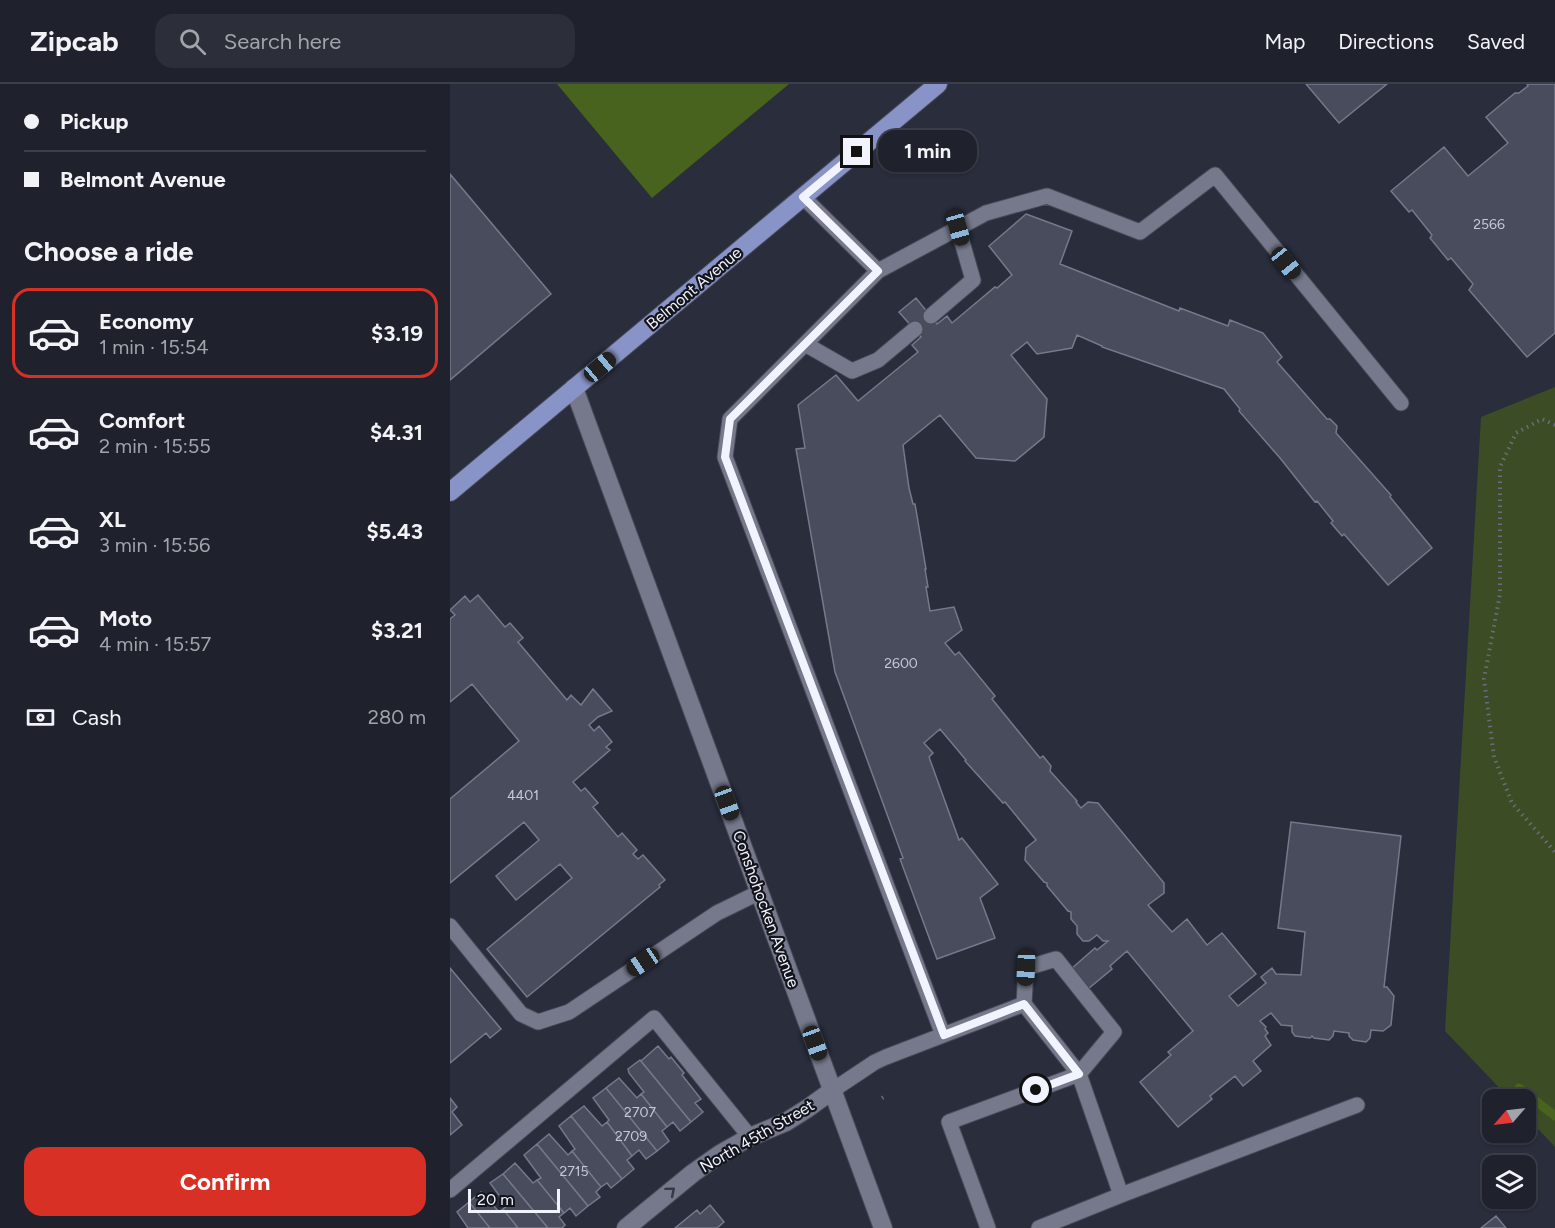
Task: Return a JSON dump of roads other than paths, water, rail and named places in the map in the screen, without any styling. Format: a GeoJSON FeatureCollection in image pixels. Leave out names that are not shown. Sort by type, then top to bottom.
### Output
{"type":"FeatureCollection","features":[{"type":"Feature","properties":{"kind":"main road","name":"Belmont Avenue"},"geometry":{"type":"LineString","coordinates":[[450,492],[938,84]]}},
{"type":"Feature","properties":{"kind":"main road","name":"Conshohocken Avenue"},"geometry":{"type":"LineString","coordinates":[[574,388],[883,1228]]}},
{"type":"Feature","properties":{"kind":"main road","name":"North 45th Street"},"geometry":{"type":"LineString","coordinates":[[626,1228],[720,1154],[750,1137],[786,1122],[833,1090]]}},
{"type":"Feature","properties":{"kind":"lane"},"geometry":{"type":"LineString","coordinates":[[944,1035],[725,457],[730,419],[878,271],[986,213],[1047,196],[1140,232],[1215,175],[1401,403]]}},
{"type":"Feature","properties":{"kind":"lane"},"geometry":{"type":"LineString","coordinates":[[803,197],[878,271]]}},
{"type":"Feature","properties":{"kind":"lane"},"geometry":{"type":"LineString","coordinates":[[931,316],[973,280],[958,228]]}},
{"type":"Feature","properties":{"kind":"lane"},"geometry":{"type":"LineString","coordinates":[[805,344],[852,371],[878,360],[915,329]]}},
{"type":"Feature","properties":{"kind":"lane"},"geometry":{"type":"LineString","coordinates":[[450,926],[521,1014],[538,1022],[569,1012],[717,913],[760,892]]}},
{"type":"Feature","properties":{"kind":"lane"},"geometry":{"type":"LineString","coordinates":[[988,1228],[949,1122],[1079,1074],[1114,1032],[1056,959],[1026,968],[1024,1004],[1079,1074],[1121,1195]]}},
{"type":"Feature","properties":{"kind":"lane"},"geometry":{"type":"LineString","coordinates":[[833,1090],[875,1062],[1024,1004]]}},
{"type":"Feature","properties":{"kind":"lane"},"geometry":{"type":"LineString","coordinates":[[450,1190],[654,1018],[750,1137]]}},
{"type":"Feature","properties":{"kind":"lane"},"geometry":{"type":"LineString","coordinates":[[1039,1228],[1358,1105]]}},
{"type":"Feature","properties":{"kind":"waterway"},"geometry":{"type":"LineString","coordinates":[[1519,1088],[1555,1116]]}}]}
